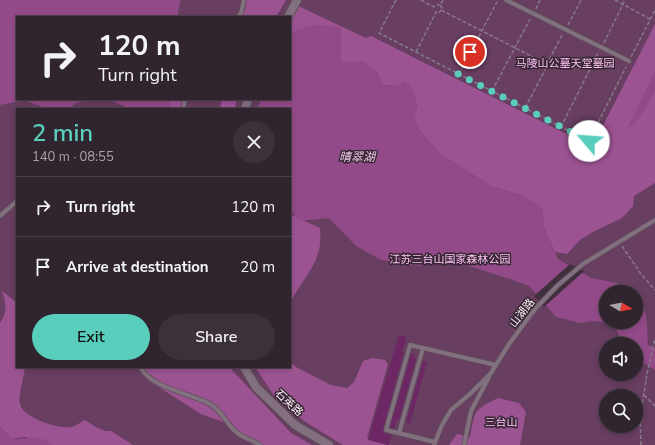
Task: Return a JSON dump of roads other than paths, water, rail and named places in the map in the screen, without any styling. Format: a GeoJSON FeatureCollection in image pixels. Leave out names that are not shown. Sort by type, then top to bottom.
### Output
{"type":"FeatureCollection","features":[{"type":"Feature","properties":{"kind":"street"},"geometry":{"type":"LineString","coordinates":[[289,16],[297,0]]}},
{"type":"Feature","properties":{"kind":"street","name":"石英路"},"geometry":{"type":"LineString","coordinates":[[245,368],[256,387],[295,425],[329,445]]}},
{"type":"Feature","properties":{"kind":"lane"},"geometry":{"type":"LineString","coordinates":[[239,16],[241,13],[244,0]]}},
{"type":"Feature","properties":{"kind":"lane"},"geometry":{"type":"LineString","coordinates":[[506,0],[629,61]]}},
{"type":"Feature","properties":{"kind":"lane"},"geometry":{"type":"LineString","coordinates":[[0,216],[16,202]]}},
{"type":"Feature","properties":{"kind":"lane","name":"山湖路"},"geometry":{"type":"LineString","coordinates":[[435,444],[442,425],[451,410],[491,373],[509,344],[535,309],[557,286],[583,264],[618,241],[655,220]]}},
{"type":"Feature","properties":{"kind":"lane"},"geometry":{"type":"LineString","coordinates":[[435,444],[386,430],[410,345],[496,365]]}},
{"type":"Feature","properties":{"kind":"lane"},"geometry":{"type":"LineString","coordinates":[[399,433],[423,348]]}},
{"type":"Feature","properties":{"kind":"lane"},"geometry":{"type":"LineString","coordinates":[[140,368],[143,373],[156,382],[209,404],[220,411],[236,432],[260,445]]}},
{"type":"Feature","properties":{"kind":"lane"},"geometry":{"type":"LineString","coordinates":[[464,445],[471,411],[491,373]]}},
{"type":"Feature","properties":{"kind":"water"},"geometry":{"type":"Polygon","coordinates":[[[0,0],[181,0],[178,16],[16,16],[16,100],[24,100],[0,105],[0,0]]]}},
{"type":"Feature","properties":{"kind":"water","name":"晴翠湖"},"geometry":{"type":"Polygon","coordinates":[[[317,25],[341,27],[341,62],[364,61],[377,72],[382,85],[398,86],[406,81],[413,91],[417,105],[414,119],[420,131],[439,153],[492,187],[524,196],[542,209],[544,228],[558,259],[591,278],[621,285],[599,285],[599,322],[580,323],[556,317],[529,286],[450,260],[418,266],[381,260],[356,246],[329,218],[299,221],[291,210],[291,108],[258,108],[261,100],[291,100],[291,33],[317,25]]]}},
{"type":"Feature","properties":{"kind":"water"},"geometry":{"type":"Polygon","coordinates":[[[655,71],[655,92],[635,124],[627,129],[655,71]]]}},
{"type":"Feature","properties":{"kind":"water"},"geometry":{"type":"Polygon","coordinates":[[[24,100],[85,100],[74,104],[71,108],[45,108],[24,100]]]}},
{"type":"Feature","properties":{"kind":"water"},"geometry":{"type":"Polygon","coordinates":[[[111,100],[170,100],[170,108],[128,108],[111,100]]]}},
{"type":"Feature","properties":{"kind":"water","name":"晴翠湖"},"geometry":{"type":"Polygon","coordinates":[[[643,302],[647,324],[648,345],[655,348],[655,370],[643,362],[643,337],[620,337],[616,329],[643,329],[643,302]]]}},
{"type":"Feature","properties":{"kind":"water"},"geometry":{"type":"Polygon","coordinates":[[[0,426],[11,439],[37,438],[47,441],[52,445],[0,445],[0,426]]]}},
{"type":"Feature","properties":{"kind":"park label","name":"马陵山公墓天堂墓园"},"geometry":{"type":"Point","coordinates":[565,63]}},
{"type":"Feature","properties":{"kind":"park label","name":"江苏三台山国家森林公园"},"geometry":{"type":"Point","coordinates":[450,259]}},
{"type":"Feature","properties":{"kind":"park label","name":"三台山"},"geometry":{"type":"Point","coordinates":[501,422]}}]}
